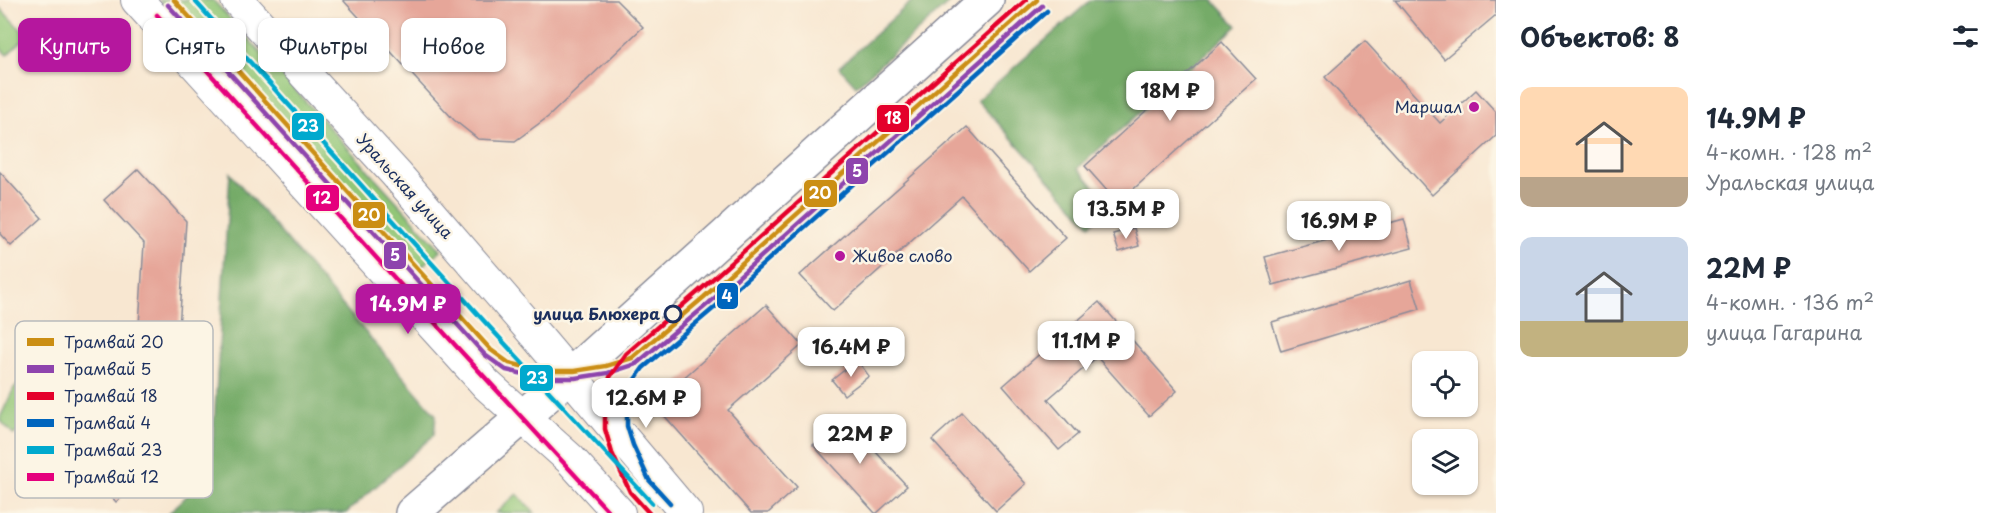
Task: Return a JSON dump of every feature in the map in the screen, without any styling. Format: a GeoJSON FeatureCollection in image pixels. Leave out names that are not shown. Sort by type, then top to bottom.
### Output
{"type":"FeatureCollection","features":[{"type":"Feature","properties":{"kind":"main road"},"geometry":{"type":"LineString","coordinates":[[137,0],[488,385],[570,459],[619,513]]}},
{"type":"Feature","properties":{"kind":"main road","name":"Уральская улица"},"geometry":{"type":"LineString","coordinates":[[237,0],[396,174],[686,513]]}},
{"type":"Feature","properties":{"kind":"main road"},"geometry":{"type":"LineString","coordinates":[[412,513],[570,375],[987,0]]}},
{"type":"Feature","properties":{"kind":"green space"},"geometry":{"type":"Polygon","coordinates":[[[159,0],[213,0],[229,18],[175,18],[159,0]]]}},
{"type":"Feature","properties":{"kind":"green space"},"geometry":{"type":"Polygon","coordinates":[[[913,0],[952,0],[856,86],[839,67],[913,0]]]}},
{"type":"Feature","properties":{"kind":"green space"},"geometry":{"type":"Polygon","coordinates":[[[1091,0],[1213,0],[1237,26],[1078,168],[1111,206],[1090,225],[977,100],[1091,0]]]}},
{"type":"Feature","properties":{"kind":"green space"},"geometry":{"type":"Polygon","coordinates":[[[0,8],[18,27],[18,45],[7,55],[0,48],[0,8]]]}},
{"type":"Feature","properties":{"kind":"green space"},"geometry":{"type":"Polygon","coordinates":[[[246,36],[258,49],[258,72],[279,72],[441,250],[411,276],[225,72],[246,72],[246,36]]]}},
{"type":"Feature","properties":{"kind":"green space"},"geometry":{"type":"Polygon","coordinates":[[[230,173],[436,415],[434,435],[346,513],[169,513],[184,498],[213,498],[213,441],[230,173]]]}},
{"type":"Feature","properties":{"kind":"green space"},"geometry":{"type":"Polygon","coordinates":[[[15,387],[14,435],[0,418],[15,387]]]}},
{"type":"Feature","properties":{"kind":"green space"},"geometry":{"type":"Polygon","coordinates":[[[517,494],[535,513],[496,513],[517,494]]]}},
{"type":"Feature","properties":{"kind":"building"},"geometry":{"type":"Polygon","coordinates":[[[343,0],[616,0],[643,27],[548,117],[515,141],[478,139],[454,120],[410,72],[506,72],[506,18],[401,18],[401,63],[389,50],[389,18],[360,18],[343,0]]]}},
{"type":"Feature","properties":{"kind":"building"},"geometry":{"type":"Polygon","coordinates":[[[1395,0],[1496,0],[1496,15],[1444,59],[1395,0]]]}},
{"type":"Feature","properties":{"kind":"building"},"geometry":{"type":"Polygon","coordinates":[[[1365,41],[1440,123],[1476,90],[1496,112],[1496,136],[1432,195],[1325,77],[1365,41]]]}},
{"type":"Feature","properties":{"kind":"building"},"geometry":{"type":"Polygon","coordinates":[[[1222,42],[1256,79],[1118,203],[1085,166],[1222,42]]]}},
{"type":"Feature","properties":{"kind":"building"},"geometry":{"type":"Polygon","coordinates":[[[967,127],[1066,238],[1029,271],[962,196],[833,311],[800,275],[967,127]]]}},
{"type":"Feature","properties":{"kind":"building"},"geometry":{"type":"Polygon","coordinates":[[[138,169],[186,221],[180,321],[139,321],[144,243],[104,200],[138,169]]]}},
{"type":"Feature","properties":{"kind":"building"},"geometry":{"type":"Polygon","coordinates":[[[0,172],[42,218],[11,246],[0,234],[0,172]]]}},
{"type":"Feature","properties":{"kind":"building"},"geometry":{"type":"Polygon","coordinates":[[[1404,219],[1412,248],[1273,285],[1265,257],[1404,219]]]}},
{"type":"Feature","properties":{"kind":"building"},"geometry":{"type":"Polygon","coordinates":[[[1134,228],[1139,246],[1119,252],[1113,234],[1134,228]]]}},
{"type":"Feature","properties":{"kind":"building"},"geometry":{"type":"Polygon","coordinates":[[[1411,280],[1420,309],[1281,351],[1272,322],[1411,280]]]}},
{"type":"Feature","properties":{"kind":"building"},"geometry":{"type":"Polygon","coordinates":[[[1099,302],[1177,391],[1149,416],[1097,357],[1048,399],[1078,434],[1059,450],[1003,386],[1099,302]]]}},
{"type":"Feature","properties":{"kind":"building"},"geometry":{"type":"Polygon","coordinates":[[[766,305],[802,345],[728,410],[797,487],[768,513],[751,513],[654,404],[766,305]]]}},
{"type":"Feature","properties":{"kind":"building"},"geometry":{"type":"Polygon","coordinates":[[[857,360],[869,376],[844,395],[832,380],[857,360]]]}},
{"type":"Feature","properties":{"kind":"building"},"geometry":{"type":"Polygon","coordinates":[[[962,413],[1026,484],[996,511],[932,440],[962,413]]]}},
{"type":"Feature","properties":{"kind":"building"},"geometry":{"type":"Polygon","coordinates":[[[844,417],[907,486],[877,513],[813,445],[844,417]]]}},
{"type":"Feature","properties":{"kind":"tram line","name":"20"},"geometry":{"type":"LineString","coordinates":[[174,0],[491,350],[509,363],[542,371],[574,371],[606,366],[632,358],[704,297],[1037,0]]}},
{"type":"Feature","properties":{"kind":"tram line","name":"23"},"geometry":{"type":"LineString","coordinates":[[194,0],[652,503]]}},
{"type":"Feature","properties":{"kind":"tram line","name":"18"},"geometry":{"type":"LineString","coordinates":[[649,513],[630,492],[612,453],[605,429],[605,398],[610,377],[626,354],[1026,0]]}},
{"type":"Feature","properties":{"kind":"tram line","name":"5"},"geometry":{"type":"LineString","coordinates":[[168,5],[485,355],[506,370],[541,378],[575,378],[608,373],[636,364],[709,303],[1042,6]]}},
{"type":"Feature","properties":{"kind":"tram line","name":"4"},"geometry":{"type":"LineString","coordinates":[[670,503],[649,480],[627,426],[627,401],[631,385],[643,368],[714,308],[1047,11]]}},
{"type":"Feature","properties":{"kind":"tram line","name":"12"},"geometry":{"type":"LineString","coordinates":[[157,15],[610,513]]}},
{"type":"Feature","properties":{"kind":"place","name":"Маршал"},"geometry":{"type":"Point","coordinates":[1474,107]}},
{"type":"Feature","properties":{"kind":"place","name":"Живое слово"},"geometry":{"type":"Point","coordinates":[840,256]}},
{"type":"Feature","properties":{"kind":"place","name":"улица Блюхера"},"geometry":{"type":"Point","coordinates":[673,314]}}]}
